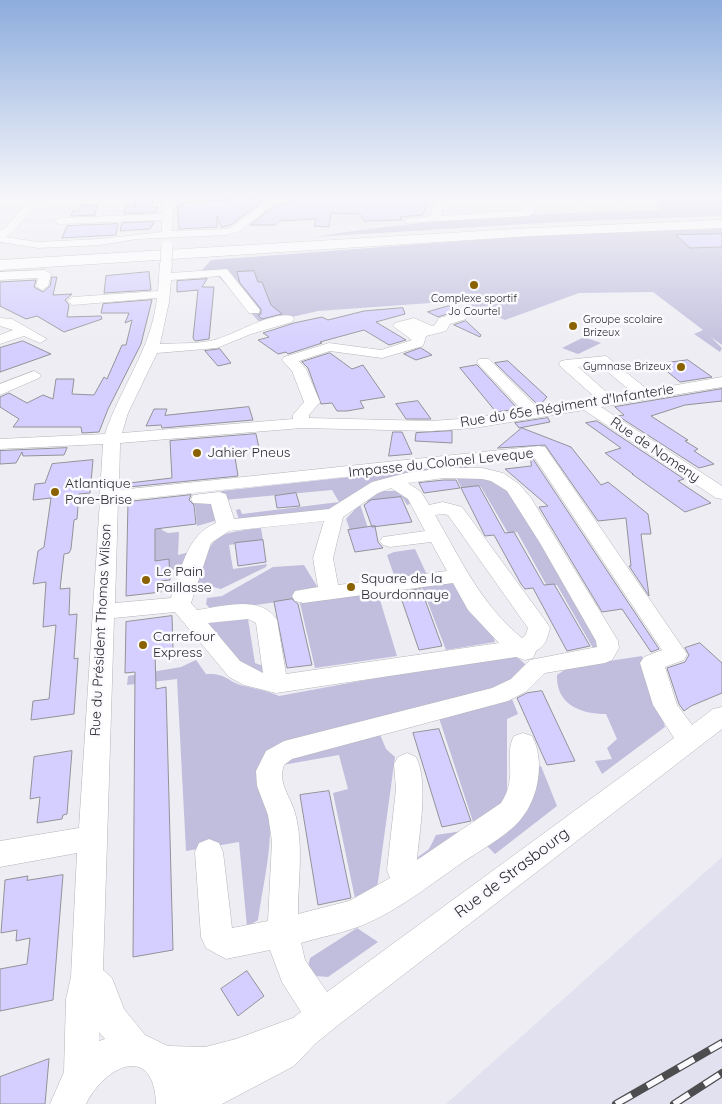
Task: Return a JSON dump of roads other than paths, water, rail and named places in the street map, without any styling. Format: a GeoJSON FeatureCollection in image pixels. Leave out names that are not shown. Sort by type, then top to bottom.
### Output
{"type":"FeatureCollection","features":[{"type":"Feature","properties":{"kind":"highway"},"geometry":{"type":"LineString","coordinates":[[0,261],[182,250]]}},
{"type":"Feature","properties":{"kind":"highway"},"geometry":{"type":"LineString","coordinates":[[0,265],[247,250]]}},
{"type":"Feature","properties":{"kind":"street","name":"Rue du Président Thomas Wilson"},"geometry":{"type":"LineString","coordinates":[[75,1090],[82,999],[87,977],[91,838],[107,497],[112,439],[120,414],[152,349],[164,294],[167,250]]}},
{"type":"Feature","properties":{"kind":"street"},"geometry":{"type":"LineString","coordinates":[[165,277],[223,272],[254,310]]}},
{"type":"Feature","properties":{"kind":"street"},"geometry":{"type":"LineString","coordinates":[[0,276],[45,274],[42,286]]}},
{"type":"Feature","properties":{"kind":"street"},"geometry":{"type":"LineString","coordinates":[[74,301],[164,294]]}},
{"type":"Feature","properties":{"kind":"street"},"geometry":{"type":"LineString","coordinates":[[302,422],[301,415],[312,402],[299,370],[289,360],[329,347],[382,354],[418,343],[425,334],[441,328],[444,321],[462,316]]}},
{"type":"Feature","properties":{"kind":"street"},"geometry":{"type":"LineString","coordinates":[[152,349],[217,344],[246,331],[287,319]]}},
{"type":"Feature","properties":{"kind":"street"},"geometry":{"type":"LineString","coordinates":[[0,322],[7,322],[40,339]]}},
{"type":"Feature","properties":{"kind":"street"},"geometry":{"type":"LineString","coordinates":[[0,340],[24,331]]}},
{"type":"Feature","properties":{"kind":"street"},"geometry":{"type":"LineString","coordinates":[[608,401],[566,364],[601,359],[645,395]]}},
{"type":"Feature","properties":{"kind":"street"},"geometry":{"type":"LineString","coordinates":[[484,362],[534,414]]}},
{"type":"Feature","properties":{"kind":"street"},"geometry":{"type":"LineString","coordinates":[[0,390],[34,376]]}},
{"type":"Feature","properties":{"kind":"street","name":"Rue du 65e Régiment d'Infanterie"},"geometry":{"type":"LineString","coordinates":[[0,444],[112,439],[302,422],[431,426],[474,423],[722,382]]}},
{"type":"Feature","properties":{"kind":"street","name":"Rue de Nomeny"},"geometry":{"type":"LineString","coordinates":[[588,405],[722,494]]}},
{"type":"Feature","properties":{"kind":"street","name":"Impasse du Colonel Leveque"},"geometry":{"type":"LineString","coordinates":[[107,497],[539,451],[676,654],[652,664],[669,715],[677,728],[692,739]]}},
{"type":"Feature","properties":{"kind":"street"},"geometry":{"type":"LineString","coordinates":[[455,473],[481,473],[502,479],[514,488],[563,566],[607,641],[608,648],[604,654],[598,657],[530,657],[276,684],[254,681],[240,674],[232,667],[186,611],[201,543],[206,536],[226,526],[333,514],[344,510],[366,492],[393,481],[455,473]]}},
{"type":"Feature","properties":{"kind":"street"},"geometry":{"type":"LineString","coordinates":[[393,481],[415,496],[476,605],[499,632],[530,657]]}},
{"type":"Feature","properties":{"kind":"street"},"geometry":{"type":"LineString","coordinates":[[200,500],[219,498],[226,526]]}},
{"type":"Feature","properties":{"kind":"street"},"geometry":{"type":"LineString","coordinates":[[314,1023],[314,1003],[290,963],[283,933],[286,844],[281,812],[272,794],[268,777],[270,765],[276,756],[284,751],[499,695],[519,685],[530,657],[538,628],[456,511],[443,508],[424,512]]}},
{"type":"Feature","properties":{"kind":"street"},"geometry":{"type":"LineString","coordinates":[[330,592],[323,558],[334,520],[333,514]]}},
{"type":"Feature","properties":{"kind":"street"},"geometry":{"type":"LineString","coordinates":[[390,541],[436,535]]}},
{"type":"Feature","properties":{"kind":"street"},"geometry":{"type":"LineString","coordinates":[[303,596],[460,576]]}},
{"type":"Feature","properties":{"kind":"street"},"geometry":{"type":"LineString","coordinates":[[102,612],[252,610],[266,620],[276,684]]}},
{"type":"Feature","properties":{"kind":"street","name":"Rue de Strasbourg"},"geometry":{"type":"LineString","coordinates":[[192,1104],[208,1092],[282,1054],[314,1023],[722,716]]}},
{"type":"Feature","properties":{"kind":"street"},"geometry":{"type":"LineString","coordinates":[[209,852],[217,936],[226,944],[283,933],[354,914],[380,901],[477,837],[511,811],[522,794],[525,772],[524,743]]}},
{"type":"Feature","properties":{"kind":"street"},"geometry":{"type":"LineString","coordinates":[[407,764],[409,788],[402,870],[407,882]]}},
{"type":"Feature","properties":{"kind":"street"},"geometry":{"type":"LineString","coordinates":[[0,854],[91,838]]}},
{"type":"Feature","properties":{"kind":"street"},"geometry":{"type":"LineString","coordinates":[[87,977],[100,990],[111,1020],[134,1048]]}},
{"type":"Feature","properties":{"kind":"street","name":"Rue de Strasbourg"},"geometry":{"type":"LineString","coordinates":[[164,1063],[206,1064],[236,1056],[314,1023]]}},
{"type":"Feature","properties":{"kind":"street"},"geometry":{"type":"LineString","coordinates":[[75,1090],[95,1063],[110,1053],[134,1048],[153,1054],[164,1063],[172,1075],[175,1090],[174,1104]]}},
{"type":"Feature","properties":{"kind":"railway"},"geometry":{"type":"LineString","coordinates":[[616,1104],[722,1043]]}},
{"type":"Feature","properties":{"kind":"railway"},"geometry":{"type":"LineString","coordinates":[[674,1104],[722,1073]]}},
{"type":"Feature","properties":{"kind":"place","name":"Complexe sportif Jo Courtel"},"geometry":{"type":"Point","coordinates":[474,285]}},
{"type":"Feature","properties":{"kind":"place","name":"Groupe scolaire Brizeux"},"geometry":{"type":"Point","coordinates":[573,326]}},
{"type":"Feature","properties":{"kind":"place","name":"Gymnase Brizeux"},"geometry":{"type":"Point","coordinates":[681,367]}},
{"type":"Feature","properties":{"kind":"place","name":"Jahier Pneus"},"geometry":{"type":"Point","coordinates":[197,453]}},
{"type":"Feature","properties":{"kind":"place","name":"Atlantique Pare-Brise"},"geometry":{"type":"Point","coordinates":[55,492]}},
{"type":"Feature","properties":{"kind":"place","name":"Le Pain Paillasse"},"geometry":{"type":"Point","coordinates":[146,580]}},
{"type":"Feature","properties":{"kind":"place","name":"Square de la Bourdonnaye"},"geometry":{"type":"Point","coordinates":[351,587]}},
{"type":"Feature","properties":{"kind":"place","name":"Carrefour Express"},"geometry":{"type":"Point","coordinates":[143,645]}}]}
